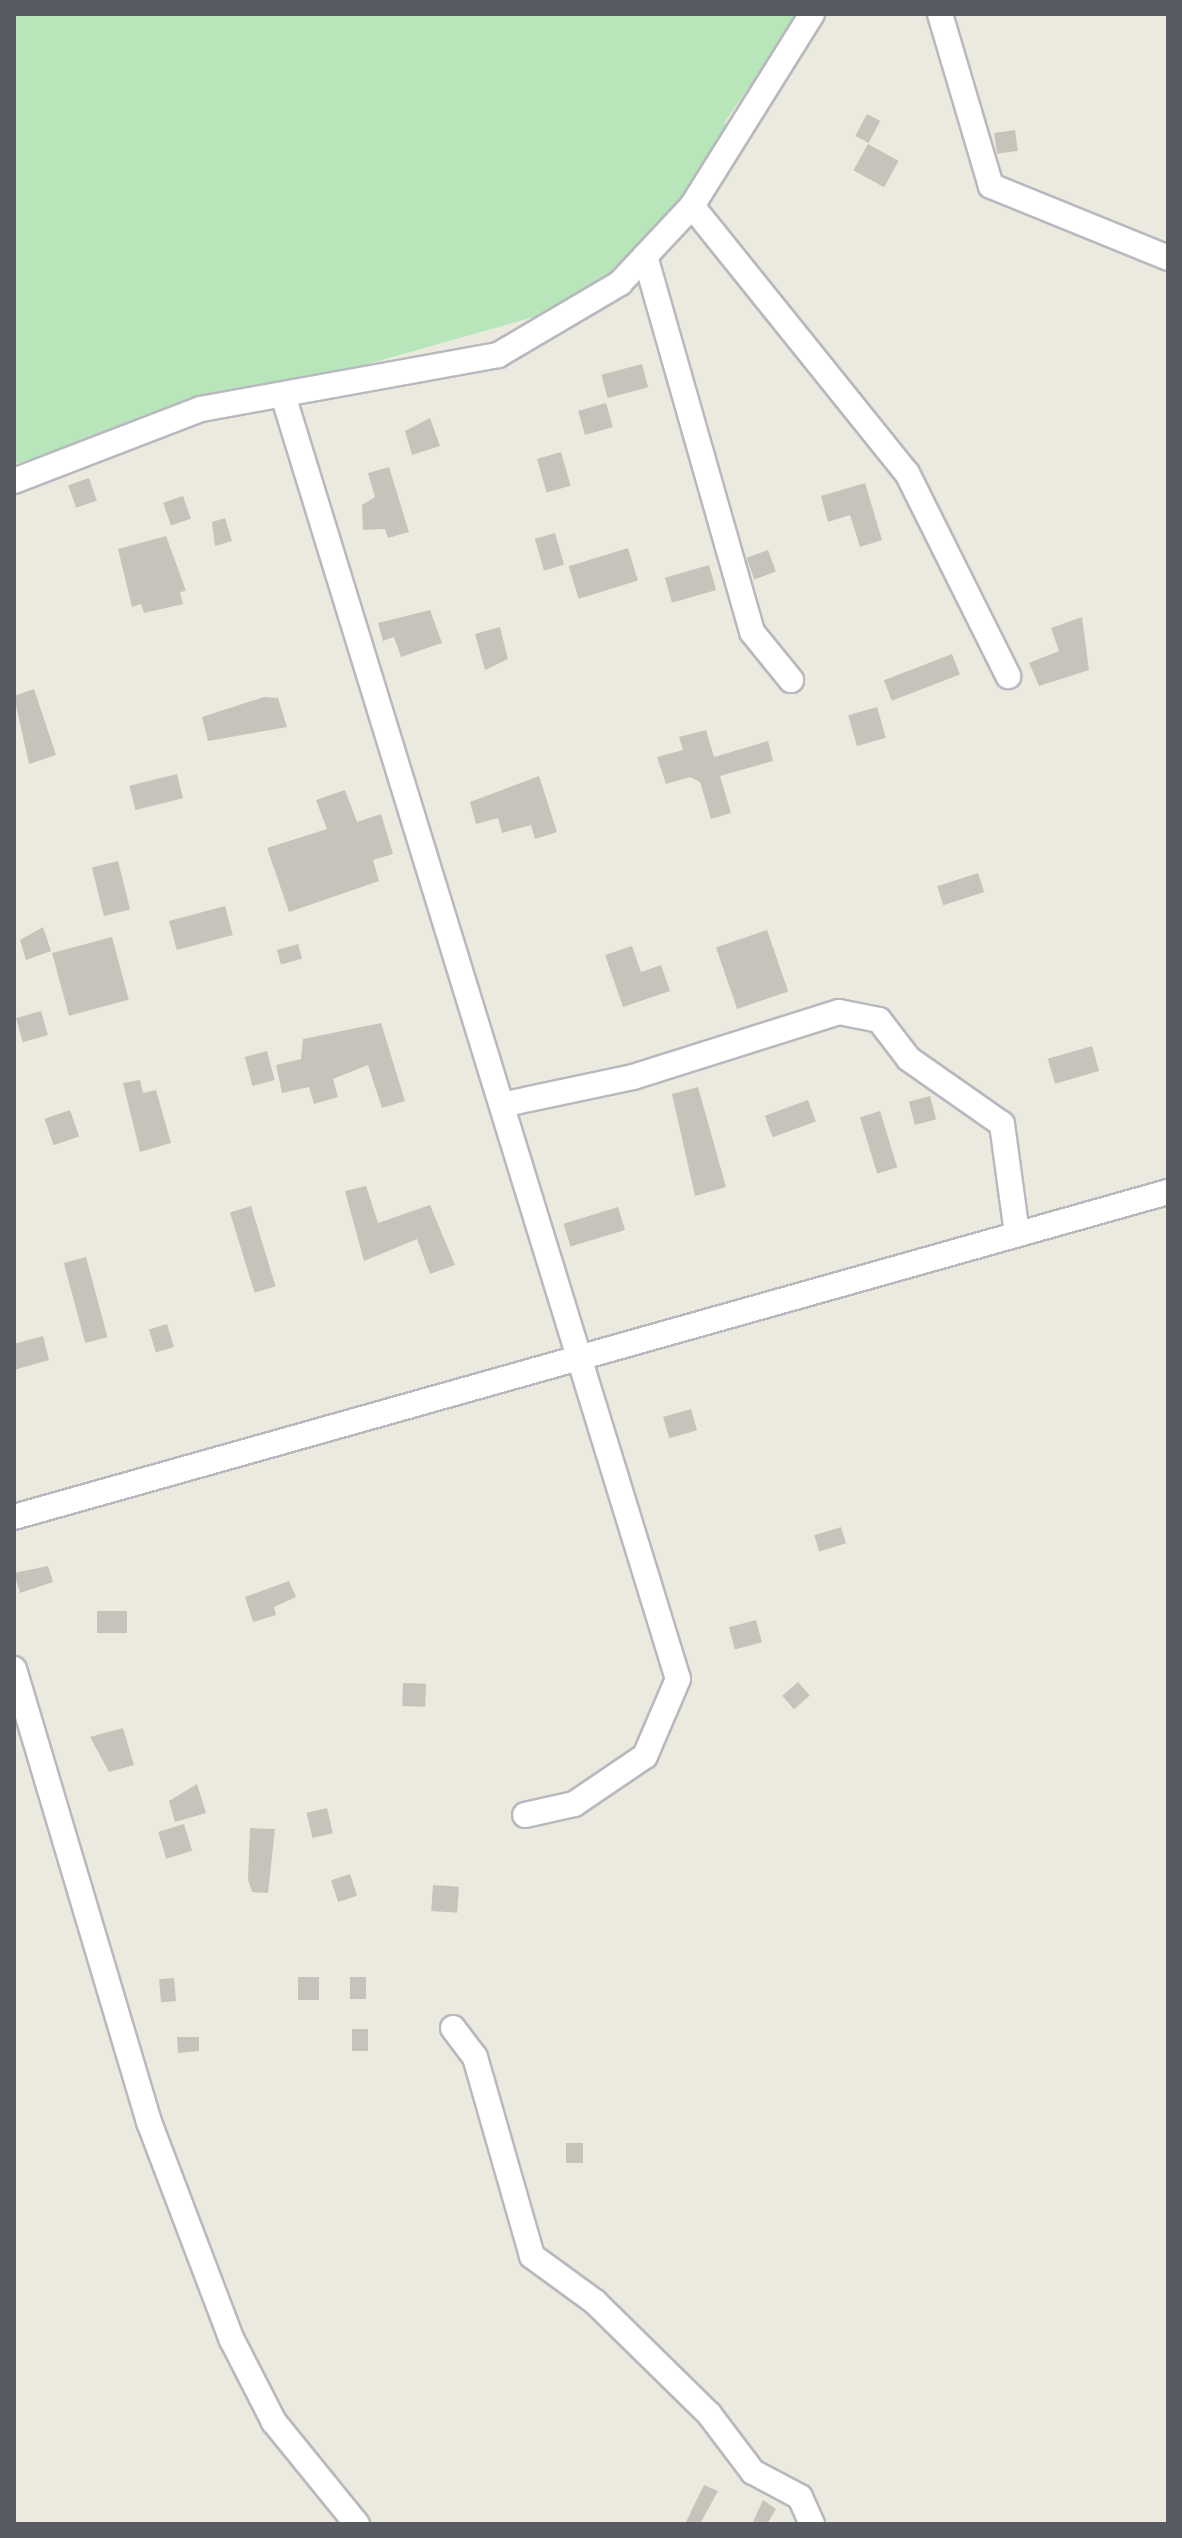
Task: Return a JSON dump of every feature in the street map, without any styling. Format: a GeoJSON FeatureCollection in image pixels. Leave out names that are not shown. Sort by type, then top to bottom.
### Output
{"type":"FeatureCollection","features":[{"type":"Feature","properties":{"kind":"street"},"geometry":{"type":"LineString","coordinates":[[14,481],[201,409],[498,355],[620,283],[692,206],[812,14]]}},
{"type":"Feature","properties":{"kind":"street"},"geometry":{"type":"LineString","coordinates":[[940,14],[991,186],[1168,258]]}},
{"type":"Feature","properties":{"kind":"street"},"geometry":{"type":"LineString","coordinates":[[692,206],[907,473],[1008,676]]}},
{"type":"Feature","properties":{"kind":"street"},"geometry":{"type":"LineString","coordinates":[[645,256],[752,632],[791,680]]}},
{"type":"Feature","properties":{"kind":"street"},"geometry":{"type":"LineString","coordinates":[[283,395],[506,1104],[678,1679],[645,1756],[574,1804],[525,1815]]}},
{"type":"Feature","properties":{"kind":"street"},"geometry":{"type":"LineString","coordinates":[[506,1104],[633,1077],[839,1012],[879,1020],[909,1059],[1002,1124],[1017,1234]]}},
{"type":"Feature","properties":{"kind":"street"},"geometry":{"type":"LineString","coordinates":[[14,1517],[1168,1192]]}},
{"type":"Feature","properties":{"kind":"street"},"geometry":{"type":"LineString","coordinates":[[14,1669],[149,2122],[232,2340],[274,2422],[357,2524]]}},
{"type":"Feature","properties":{"kind":"street"},"geometry":{"type":"LineString","coordinates":[[453,2028],[475,2057],[532,2256],[607,2313],[709,2414],[753,2472],[800,2497],[812,2524]]}},
{"type":"Feature","properties":{"kind":"green space"},"geometry":{"type":"Polygon","coordinates":[[[14,14],[800,14],[724,123],[738,132],[620,283],[550,324],[534,317],[14,464],[14,14]]]}},
{"type":"Feature","properties":{"kind":"building"},"geometry":{"type":"Polygon","coordinates":[[[867,114],[880,121],[869,143],[855,136],[867,114]]]}},
{"type":"Feature","properties":{"kind":"building"},"geometry":{"type":"Polygon","coordinates":[[[1015,130],[1018,151],[997,154],[994,133],[1015,130]]]}},
{"type":"Feature","properties":{"kind":"building"},"geometry":{"type":"Polygon","coordinates":[[[868,144],[899,161],[884,187],[853,170],[868,144]]]}},
{"type":"Feature","properties":{"kind":"building"},"geometry":{"type":"Polygon","coordinates":[[[642,364],[648,387],[608,398],[601,375],[642,364]]]}},
{"type":"Feature","properties":{"kind":"building"},"geometry":{"type":"Polygon","coordinates":[[[606,403],[613,427],[585,435],[578,411],[606,403]]]}},
{"type":"Feature","properties":{"kind":"building"},"geometry":{"type":"Polygon","coordinates":[[[430,418],[440,446],[412,455],[405,431],[430,418]]]}},
{"type":"Feature","properties":{"kind":"building"},"geometry":{"type":"Polygon","coordinates":[[[561,452],[571,486],[547,493],[537,459],[561,452]]]}},
{"type":"Feature","properties":{"kind":"building"},"geometry":{"type":"Polygon","coordinates":[[[389,467],[409,532],[388,538],[385,529],[363,530],[362,505],[375,497],[368,473],[389,467]]]}},
{"type":"Feature","properties":{"kind":"building"},"geometry":{"type":"Polygon","coordinates":[[[89,478],[97,501],[76,508],[68,485],[89,478]]]}},
{"type":"Feature","properties":{"kind":"building"},"geometry":{"type":"Polygon","coordinates":[[[865,483],[882,540],[860,547],[850,515],[828,522],[821,496],[865,483]]]}},
{"type":"Feature","properties":{"kind":"building"},"geometry":{"type":"Polygon","coordinates":[[[183,496],[191,519],[171,526],[163,503],[183,496]]]}},
{"type":"Feature","properties":{"kind":"building"},"geometry":{"type":"Polygon","coordinates":[[[225,518],[232,541],[215,546],[212,522],[225,518]]]}},
{"type":"Feature","properties":{"kind":"building"},"geometry":{"type":"Polygon","coordinates":[[[555,533],[564,565],[544,571],[535,539],[555,533]]]}},
{"type":"Feature","properties":{"kind":"building"},"geometry":{"type":"Polygon","coordinates":[[[166,536],[186,591],[180,592],[183,604],[144,613],[141,604],[132,607],[118,549],[166,536]]]}},
{"type":"Feature","properties":{"kind":"building"},"geometry":{"type":"Polygon","coordinates":[[[628,548],[638,581],[579,599],[569,566],[628,548]]]}},
{"type":"Feature","properties":{"kind":"building"},"geometry":{"type":"Polygon","coordinates":[[[768,550],[776,572],[754,579],[746,558],[768,550]]]}},
{"type":"Feature","properties":{"kind":"building"},"geometry":{"type":"Polygon","coordinates":[[[709,565],[716,590],[672,603],[665,578],[709,565]]]}},
{"type":"Feature","properties":{"kind":"building"},"geometry":{"type":"Polygon","coordinates":[[[430,610],[442,643],[401,657],[394,637],[383,641],[378,623],[430,610]]]}},
{"type":"Feature","properties":{"kind":"building"},"geometry":{"type":"Polygon","coordinates":[[[1082,617],[1089,670],[1039,686],[1029,663],[1059,651],[1051,628],[1082,617]]]}},
{"type":"Feature","properties":{"kind":"building"},"geometry":{"type":"Polygon","coordinates":[[[500,627],[508,659],[485,670],[475,634],[500,627]]]}},
{"type":"Feature","properties":{"kind":"building"},"geometry":{"type":"Polygon","coordinates":[[[952,654],[960,675],[892,701],[884,680],[952,654]]]}},
{"type":"Feature","properties":{"kind":"building"},"geometry":{"type":"Polygon","coordinates":[[[34,689],[56,755],[29,764],[14,696],[34,689]]]}},
{"type":"Feature","properties":{"kind":"building"},"geometry":{"type":"Polygon","coordinates":[[[264,697],[278,698],[287,727],[208,741],[202,717],[264,697]]]}},
{"type":"Feature","properties":{"kind":"building"},"geometry":{"type":"Polygon","coordinates":[[[877,707],[886,738],[857,746],[848,715],[877,707]]]}},
{"type":"Feature","properties":{"kind":"building"},"geometry":{"type":"Polygon","coordinates":[[[706,730],[714,757],[768,741],[773,761],[720,776],[731,813],[711,819],[700,782],[690,777],[666,784],[657,757],[683,750],[679,737],[706,730]]]}},
{"type":"Feature","properties":{"kind":"building"},"geometry":{"type":"Polygon","coordinates":[[[177,774],[183,798],[136,810],[129,786],[177,774]]]}},
{"type":"Feature","properties":{"kind":"building"},"geometry":{"type":"Polygon","coordinates":[[[539,776],[557,832],[535,839],[531,825],[502,833],[498,818],[476,824],[470,802],[539,776]]]}},
{"type":"Feature","properties":{"kind":"building"},"geometry":{"type":"Polygon","coordinates":[[[345,790],[357,822],[381,814],[393,854],[373,860],[379,881],[289,912],[267,848],[327,829],[316,800],[345,790]]]}},
{"type":"Feature","properties":{"kind":"building"},"geometry":{"type":"Polygon","coordinates":[[[118,861],[130,910],[104,916],[92,868],[118,861]]]}},
{"type":"Feature","properties":{"kind":"building"},"geometry":{"type":"Polygon","coordinates":[[[978,873],[984,892],[943,905],[937,886],[978,873]]]}},
{"type":"Feature","properties":{"kind":"building"},"geometry":{"type":"Polygon","coordinates":[[[225,906],[233,935],[177,950],[169,921],[225,906]]]}},
{"type":"Feature","properties":{"kind":"building"},"geometry":{"type":"Polygon","coordinates":[[[43,927],[51,951],[26,960],[20,940],[43,927]]]}},
{"type":"Feature","properties":{"kind":"building"},"geometry":{"type":"Polygon","coordinates":[[[767,930],[788,991],[737,1009],[716,948],[767,930]]]}},
{"type":"Feature","properties":{"kind":"building"},"geometry":{"type":"Polygon","coordinates":[[[112,937],[129,1000],[69,1016],[52,953],[112,937]]]}},
{"type":"Feature","properties":{"kind":"building"},"geometry":{"type":"Polygon","coordinates":[[[298,944],[302,958],[281,964],[277,950],[298,944]]]}},
{"type":"Feature","properties":{"kind":"building"},"geometry":{"type":"Polygon","coordinates":[[[632,946],[641,972],[661,965],[670,991],[623,1007],[605,955],[632,946]]]}},
{"type":"Feature","properties":{"kind":"building"},"geometry":{"type":"Polygon","coordinates":[[[41,1011],[48,1035],[23,1042],[16,1018],[41,1011]]]}},
{"type":"Feature","properties":{"kind":"building"},"geometry":{"type":"Polygon","coordinates":[[[381,1023],[405,1101],[382,1108],[368,1065],[333,1079],[338,1097],[314,1104],[309,1087],[282,1093],[276,1065],[301,1059],[303,1039],[381,1023]]]}},
{"type":"Feature","properties":{"kind":"building"},"geometry":{"type":"Polygon","coordinates":[[[1092,1046],[1099,1071],[1055,1084],[1048,1059],[1092,1046]]]}},
{"type":"Feature","properties":{"kind":"building"},"geometry":{"type":"Polygon","coordinates":[[[267,1051],[275,1080],[253,1086],[245,1057],[267,1051]]]}},
{"type":"Feature","properties":{"kind":"building"},"geometry":{"type":"Polygon","coordinates":[[[140,1080],[143,1093],[156,1090],[171,1143],[140,1152],[123,1083],[140,1080]]]}},
{"type":"Feature","properties":{"kind":"building"},"geometry":{"type":"Polygon","coordinates":[[[698,1087],[726,1187],[695,1196],[672,1094],[698,1087]]]}},
{"type":"Feature","properties":{"kind":"building"},"geometry":{"type":"Polygon","coordinates":[[[930,1096],[936,1119],[915,1125],[909,1102],[930,1096]]]}},
{"type":"Feature","properties":{"kind":"building"},"geometry":{"type":"Polygon","coordinates":[[[808,1100],[816,1122],[773,1137],[765,1116],[808,1100]]]}},
{"type":"Feature","properties":{"kind":"building"},"geometry":{"type":"Polygon","coordinates":[[[70,1110],[79,1136],[54,1145],[44,1119],[70,1110]]]}},
{"type":"Feature","properties":{"kind":"building"},"geometry":{"type":"Polygon","coordinates":[[[880,1111],[897,1167],[877,1174],[860,1117],[880,1111]]]}},
{"type":"Feature","properties":{"kind":"building"},"geometry":{"type":"Polygon","coordinates":[[[366,1186],[378,1223],[430,1205],[455,1265],[430,1274],[417,1239],[364,1261],[345,1191],[366,1186]]]}},
{"type":"Feature","properties":{"kind":"building"},"geometry":{"type":"Polygon","coordinates":[[[251,1206],[276,1286],[255,1293],[230,1212],[251,1206]]]}},
{"type":"Feature","properties":{"kind":"building"},"geometry":{"type":"Polygon","coordinates":[[[618,1207],[625,1230],[571,1247],[563,1224],[618,1207]]]}},
{"type":"Feature","properties":{"kind":"building"},"geometry":{"type":"Polygon","coordinates":[[[86,1257],[107,1337],[85,1343],[64,1263],[86,1257]]]}},
{"type":"Feature","properties":{"kind":"building"},"geometry":{"type":"Polygon","coordinates":[[[167,1324],[174,1347],[156,1353],[149,1330],[167,1324]]]}},
{"type":"Feature","properties":{"kind":"building"},"geometry":{"type":"Polygon","coordinates":[[[43,1336],[49,1360],[14,1370],[14,1344],[43,1336]]]}},
{"type":"Feature","properties":{"kind":"building"},"geometry":{"type":"Polygon","coordinates":[[[691,1409],[697,1430],[669,1438],[663,1417],[691,1409]]]}},
{"type":"Feature","properties":{"kind":"building"},"geometry":{"type":"Polygon","coordinates":[[[841,1527],[846,1543],[819,1551],[814,1535],[841,1527]]]}},
{"type":"Feature","properties":{"kind":"building"},"geometry":{"type":"Polygon","coordinates":[[[48,1566],[53,1582],[20,1593],[14,1573],[48,1566]]]}},
{"type":"Feature","properties":{"kind":"building"},"geometry":{"type":"Polygon","coordinates":[[[289,1581],[296,1597],[274,1607],[276,1615],[253,1622],[245,1597],[289,1581]]]}},
{"type":"Feature","properties":{"kind":"building"},"geometry":{"type":"Polygon","coordinates":[[[97,1611],[127,1611],[127,1633],[97,1633],[97,1611]]]}},
{"type":"Feature","properties":{"kind":"building"},"geometry":{"type":"Polygon","coordinates":[[[756,1620],[762,1642],[735,1649],[729,1627],[756,1620]]]}},
{"type":"Feature","properties":{"kind":"building"},"geometry":{"type":"Polygon","coordinates":[[[798,1682],[810,1696],[794,1709],[782,1696],[798,1682]]]}},
{"type":"Feature","properties":{"kind":"building"},"geometry":{"type":"Polygon","coordinates":[[[403,1683],[426,1684],[425,1707],[402,1706],[403,1683]]]}},
{"type":"Feature","properties":{"kind":"building"},"geometry":{"type":"Polygon","coordinates":[[[123,1728],[134,1765],[109,1772],[90,1737],[123,1728]]]}},
{"type":"Feature","properties":{"kind":"building"},"geometry":{"type":"Polygon","coordinates":[[[197,1784],[206,1813],[175,1822],[169,1801],[197,1784]]]}},
{"type":"Feature","properties":{"kind":"building"},"geometry":{"type":"Polygon","coordinates":[[[327,1808],[333,1833],[312,1838],[307,1813],[327,1808]]]}},
{"type":"Feature","properties":{"kind":"building"},"geometry":{"type":"Polygon","coordinates":[[[184,1824],[192,1851],[166,1859],[158,1832],[184,1824]]]}},
{"type":"Feature","properties":{"kind":"building"},"geometry":{"type":"Polygon","coordinates":[[[250,1828],[275,1829],[268,1893],[252,1892],[248,1880],[250,1828]]]}},
{"type":"Feature","properties":{"kind":"building"},"geometry":{"type":"Polygon","coordinates":[[[350,1874],[357,1896],[338,1902],[331,1880],[350,1874]]]}},
{"type":"Feature","properties":{"kind":"building"},"geometry":{"type":"Polygon","coordinates":[[[433,1885],[459,1887],[457,1913],[431,1911],[433,1885]]]}},
{"type":"Feature","properties":{"kind":"building"},"geometry":{"type":"Polygon","coordinates":[[[298,1977],[319,1977],[319,2000],[298,2000],[298,1977]]]}},
{"type":"Feature","properties":{"kind":"building"},"geometry":{"type":"Polygon","coordinates":[[[350,1977],[366,1977],[366,1999],[350,1999],[350,1977]]]}},
{"type":"Feature","properties":{"kind":"building"},"geometry":{"type":"Polygon","coordinates":[[[174,1978],[176,2001],[161,2002],[159,1979],[174,1978]]]}},
{"type":"Feature","properties":{"kind":"building"},"geometry":{"type":"Polygon","coordinates":[[[352,2029],[368,2029],[368,2051],[352,2051],[352,2029]]]}},
{"type":"Feature","properties":{"kind":"building"},"geometry":{"type":"Polygon","coordinates":[[[177,2037],[199,2037],[199,2051],[178,2053],[177,2037]]]}},
{"type":"Feature","properties":{"kind":"building"},"geometry":{"type":"Polygon","coordinates":[[[566,2143],[583,2143],[583,2163],[566,2163],[566,2143]]]}},
{"type":"Feature","properties":{"kind":"building"},"geometry":{"type":"Polygon","coordinates":[[[704,2485],[718,2491],[700,2524],[685,2524],[704,2485]]]}},
{"type":"Feature","properties":{"kind":"building"},"geometry":{"type":"Polygon","coordinates":[[[763,2500],[776,2509],[767,2524],[752,2524],[763,2500]]]}}]}
